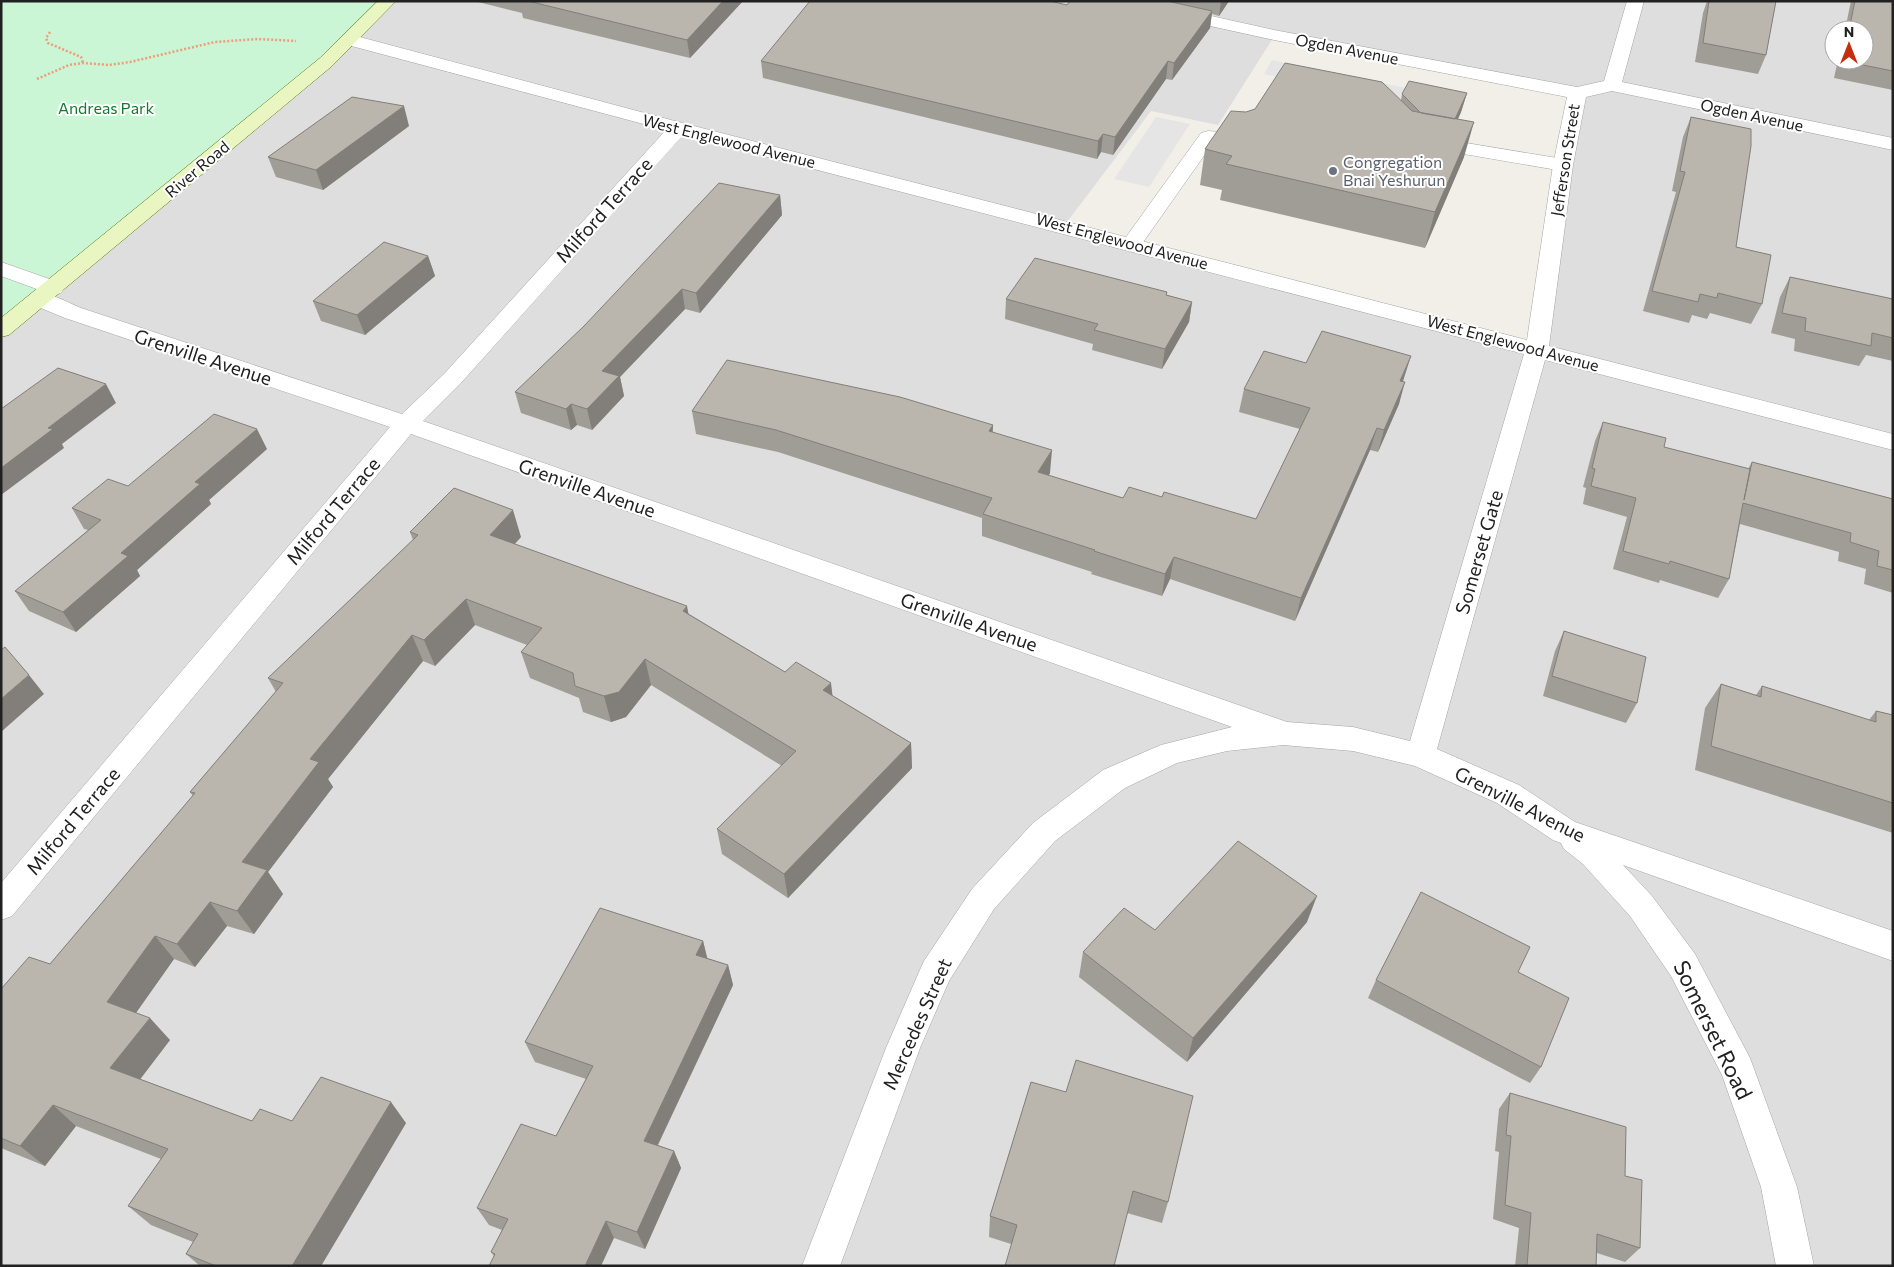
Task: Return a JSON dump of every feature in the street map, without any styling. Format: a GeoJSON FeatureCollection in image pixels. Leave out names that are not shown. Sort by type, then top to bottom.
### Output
{"type":"FeatureCollection","features":[{"type":"Feature","properties":{"kind":"main road","name":"River Road"},"geometry":{"type":"LineString","coordinates":[[1,330],[347,43],[388,1]]}},
{"type":"Feature","properties":{"kind":"street","name":"Ogden Avenue"},"geometry":{"type":"LineString","coordinates":[[1118,1],[1274,35],[1576,93]]}},
{"type":"Feature","properties":{"kind":"street"},"geometry":{"type":"LineString","coordinates":[[1612,85],[1636,1]]}},
{"type":"Feature","properties":{"kind":"street","name":"West Englewood Avenue"},"geometry":{"type":"LineString","coordinates":[[347,43],[1132,244],[1893,442]]}},
{"type":"Feature","properties":{"kind":"street","name":"Ogden Avenue"},"geometry":{"type":"LineString","coordinates":[[1612,85],[1893,144]]}},
{"type":"Feature","properties":{"kind":"street","name":"Jefferson Street"},"geometry":{"type":"LineString","coordinates":[[1536,349],[1563,165],[1576,93],[1612,85]]}},
{"type":"Feature","properties":{"kind":"street"},"geometry":{"type":"LineString","coordinates":[[1132,244],[1208,136],[1240,139],[1254,117]]}},
{"type":"Feature","properties":{"kind":"street","name":"Milford Terrace"},"geometry":{"type":"LineString","coordinates":[[1,906],[406,424],[452,379],[679,128]]}},
{"type":"Feature","properties":{"kind":"street"},"geometry":{"type":"LineString","coordinates":[[1410,140],[1563,165]]}},
{"type":"Feature","properties":{"kind":"street","name":"Grenville Avenue"},"geometry":{"type":"LineString","coordinates":[[1,268],[46,294],[73,313],[406,424],[1286,734],[1353,740],[1421,756],[1508,794],[1564,831],[1893,946]]}},
{"type":"Feature","properties":{"kind":"street","name":"Somerset Gate"},"geometry":{"type":"LineString","coordinates":[[1421,756],[1536,349]]}},
{"type":"Feature","properties":{"kind":"street","name":"Mercedes Street"},"geometry":{"type":"LineString","coordinates":[[821,1266],[903,1048],[936,972],[983,899],[1044,832],[1114,779],[1171,753],[1227,740],[1286,734]]}},
{"type":"Feature","properties":{"kind":"street","name":"Somerset Road"},"geometry":{"type":"LineString","coordinates":[[1564,831],[1594,855],[1641,906],[1683,965],[1738,1070],[1779,1187],[1795,1266]]}},
{"type":"Feature","properties":{"kind":"path"},"geometry":{"type":"LineString","coordinates":[[50,32],[46,38],[48,43],[81,57],[84,59],[83,63]]}},
{"type":"Feature","properties":{"kind":"path"},"geometry":{"type":"LineString","coordinates":[[37,79],[68,66],[83,63],[109,65],[130,62],[200,45],[241,40],[270,39],[347,43]]}},
{"type":"Feature","properties":{"kind":"shaded area"},"geometry":{"type":"Polygon","coordinates":[[[388,1],[1893,1],[1893,1266],[1,1266],[1,330],[388,1]],[[1275,35],[1218,125],[1151,111],[1064,226],[1536,349],[1576,93],[1275,35]]]}},
{"type":"Feature","properties":{"kind":"shaded area"},"geometry":{"type":"Polygon","coordinates":[[[1272,60],[1406,88],[1399,102],[1264,74],[1272,60]]]}},
{"type":"Feature","properties":{"kind":"shaded area"},"geometry":{"type":"Polygon","coordinates":[[[1156,117],[1190,124],[1149,187],[1114,179],[1156,117]]]}},
{"type":"Feature","properties":{"kind":"green space","name":"Andreas Park"},"geometry":{"type":"Polygon","coordinates":[[[1,1],[388,1],[1,330],[1,1]]]}},
{"type":"Feature","properties":{"kind":"building"},"geometry":{"type":"Polygon","coordinates":[[[528,1],[723,1],[687,40],[528,1]]]}},
{"type":"Feature","properties":{"kind":"building"},"geometry":{"type":"Polygon","coordinates":[[[810,1],[1050,1],[1067,5],[1070,1],[1167,1],[1212,11],[1174,63],[1168,61],[1115,137],[1103,134],[1098,141],[761,61],[810,1]]]}},
{"type":"Feature","properties":{"kind":"building"},"geometry":{"type":"Polygon","coordinates":[[[1709,1],[1776,1],[1766,55],[1703,43],[1709,1]]]}},
{"type":"Feature","properties":{"kind":"building"},"geometry":{"type":"Polygon","coordinates":[[[1855,1],[1893,1],[1893,71],[1874,67],[1874,20],[1851,20],[1855,1]]]}},
{"type":"Feature","properties":{"kind":"building","name":"Congregation Bnai Yeshurun"},"geometry":{"type":"Polygon","coordinates":[[[1285,63],[1382,82],[1412,111],[1474,122],[1435,212],[1226,164],[1232,156],[1205,149],[1231,111],[1246,112],[1255,109],[1285,63]]]}},
{"type":"Feature","properties":{"kind":"building"},"geometry":{"type":"Polygon","coordinates":[[[1409,81],[1467,93],[1455,119],[1421,113],[1402,94],[1409,81]]]}},
{"type":"Feature","properties":{"kind":"building"},"geometry":{"type":"Polygon","coordinates":[[[352,97],[404,106],[316,170],[268,157],[352,97]]]}},
{"type":"Feature","properties":{"kind":"building"},"geometry":{"type":"Polygon","coordinates":[[[1691,117],[1751,129],[1751,146],[1736,247],[1771,255],[1762,304],[1718,293],[1717,298],[1700,294],[1698,302],[1652,291],[1685,172],[1680,171],[1691,117]]]}},
{"type":"Feature","properties":{"kind":"building"},"geometry":{"type":"Polygon","coordinates":[[[719,183],[780,195],[696,293],[682,289],[602,371],[619,376],[587,409],[571,404],[566,409],[515,392],[584,326],[719,183]]]}},
{"type":"Feature","properties":{"kind":"building"},"geometry":{"type":"Polygon","coordinates":[[[384,242],[428,256],[357,315],[313,301],[384,242]]]}},
{"type":"Feature","properties":{"kind":"building"},"geometry":{"type":"Polygon","coordinates":[[[1035,258],[1167,292],[1166,295],[1192,302],[1165,349],[1094,330],[1098,324],[1006,299],[1035,258]]]}},
{"type":"Feature","properties":{"kind":"building"},"geometry":{"type":"Polygon","coordinates":[[[1790,277],[1893,299],[1893,338],[1872,333],[1871,346],[1805,331],[1806,318],[1782,313],[1790,277]]]}},
{"type":"Feature","properties":{"kind":"building"},"geometry":{"type":"Polygon","coordinates":[[[1322,331],[1411,356],[1400,381],[1405,382],[1384,430],[1377,428],[1301,598],[1174,557],[1165,574],[983,514],[992,498],[776,430],[692,411],[727,360],[900,397],[993,425],[989,431],[1052,450],[1038,472],[1123,498],[1129,487],[1162,497],[1164,492],[1256,519],[1310,408],[1244,389],[1264,351],[1306,363],[1322,331]]]}},
{"type":"Feature","properties":{"kind":"building"},"geometry":{"type":"Polygon","coordinates":[[[58,368],[106,384],[48,428],[53,429],[1,468],[1,409],[58,368]]]}},
{"type":"Feature","properties":{"kind":"building"},"geometry":{"type":"Polygon","coordinates":[[[214,414],[257,429],[195,482],[200,484],[121,553],[128,556],[63,612],[15,591],[101,520],[72,508],[108,479],[128,486],[214,414]]]}},
{"type":"Feature","properties":{"kind":"building"},"geometry":{"type":"Polygon","coordinates":[[[1603,422],[1666,438],[1664,447],[1750,469],[1744,500],[1752,462],[1893,499],[1893,570],[1877,566],[1879,551],[1850,542],[1851,533],[1743,503],[1729,579],[1670,561],[1669,564],[1623,551],[1636,498],[1591,486],[1595,469],[1592,468],[1603,422]]]}},
{"type":"Feature","properties":{"kind":"building"},"geometry":{"type":"Polygon","coordinates":[[[454,488],[513,510],[490,535],[687,606],[683,611],[785,672],[796,662],[831,683],[823,690],[911,743],[784,874],[717,829],[796,751],[645,659],[619,692],[604,696],[575,686],[573,673],[521,652],[542,628],[466,599],[424,640],[412,635],[310,759],[319,762],[242,862],[267,870],[237,911],[210,902],[177,944],[155,936],[107,1002],[150,1018],[110,1068],[252,1121],[260,1109],[292,1121],[321,1077],[391,1102],[292,1266],[216,1266],[186,1254],[198,1234],[128,1206],[168,1149],[53,1105],[20,1146],[1,1138],[1,989],[29,957],[50,964],[195,793],[190,792],[283,683],[268,678],[418,535],[410,532],[454,488]]]}},
{"type":"Feature","properties":{"kind":"building"},"geometry":{"type":"Polygon","coordinates":[[[1564,631],[1646,657],[1637,703],[1552,676],[1564,631]]]}},
{"type":"Feature","properties":{"kind":"building"},"geometry":{"type":"Polygon","coordinates":[[[5,647],[29,675],[1,699],[1,650],[5,647]]]}},
{"type":"Feature","properties":{"kind":"building"},"geometry":{"type":"Polygon","coordinates":[[[1721,684],[1761,697],[1762,686],[1876,722],[1876,711],[1893,715],[1893,803],[1711,746],[1721,684]]]}},
{"type":"Feature","properties":{"kind":"building"},"geometry":{"type":"Polygon","coordinates":[[[1238,841],[1317,896],[1193,1038],[1083,952],[1124,908],[1155,930],[1238,841]]]}},
{"type":"Feature","properties":{"kind":"building"},"geometry":{"type":"Polygon","coordinates":[[[1421,892],[1530,947],[1518,972],[1569,998],[1541,1067],[1376,980],[1421,892]]]}},
{"type":"Feature","properties":{"kind":"building"},"geometry":{"type":"Polygon","coordinates":[[[600,908],[703,941],[696,955],[728,965],[644,1141],[674,1151],[637,1232],[606,1221],[585,1266],[489,1266],[495,1254],[491,1252],[508,1219],[477,1208],[521,1124],[556,1136],[593,1066],[525,1042],[600,908]]]}},
{"type":"Feature","properties":{"kind":"building"},"geometry":{"type":"Polygon","coordinates":[[[1076,1060],[1193,1096],[1168,1202],[1133,1191],[1114,1266],[1005,1266],[1017,1225],[990,1216],[1031,1082],[1066,1092],[1076,1060]]]}},
{"type":"Feature","properties":{"kind":"building"},"geometry":{"type":"Polygon","coordinates":[[[1510,1093],[1626,1127],[1625,1176],[1642,1180],[1640,1248],[1597,1234],[1596,1266],[1527,1266],[1531,1213],[1505,1205],[1511,1136],[1506,1135],[1510,1093]]]}},
{"type":"Feature","properties":{"kind":"place","name":"Congregation Bnai Yeshurun"},"geometry":{"type":"Point","coordinates":[1333,171]}}]}
